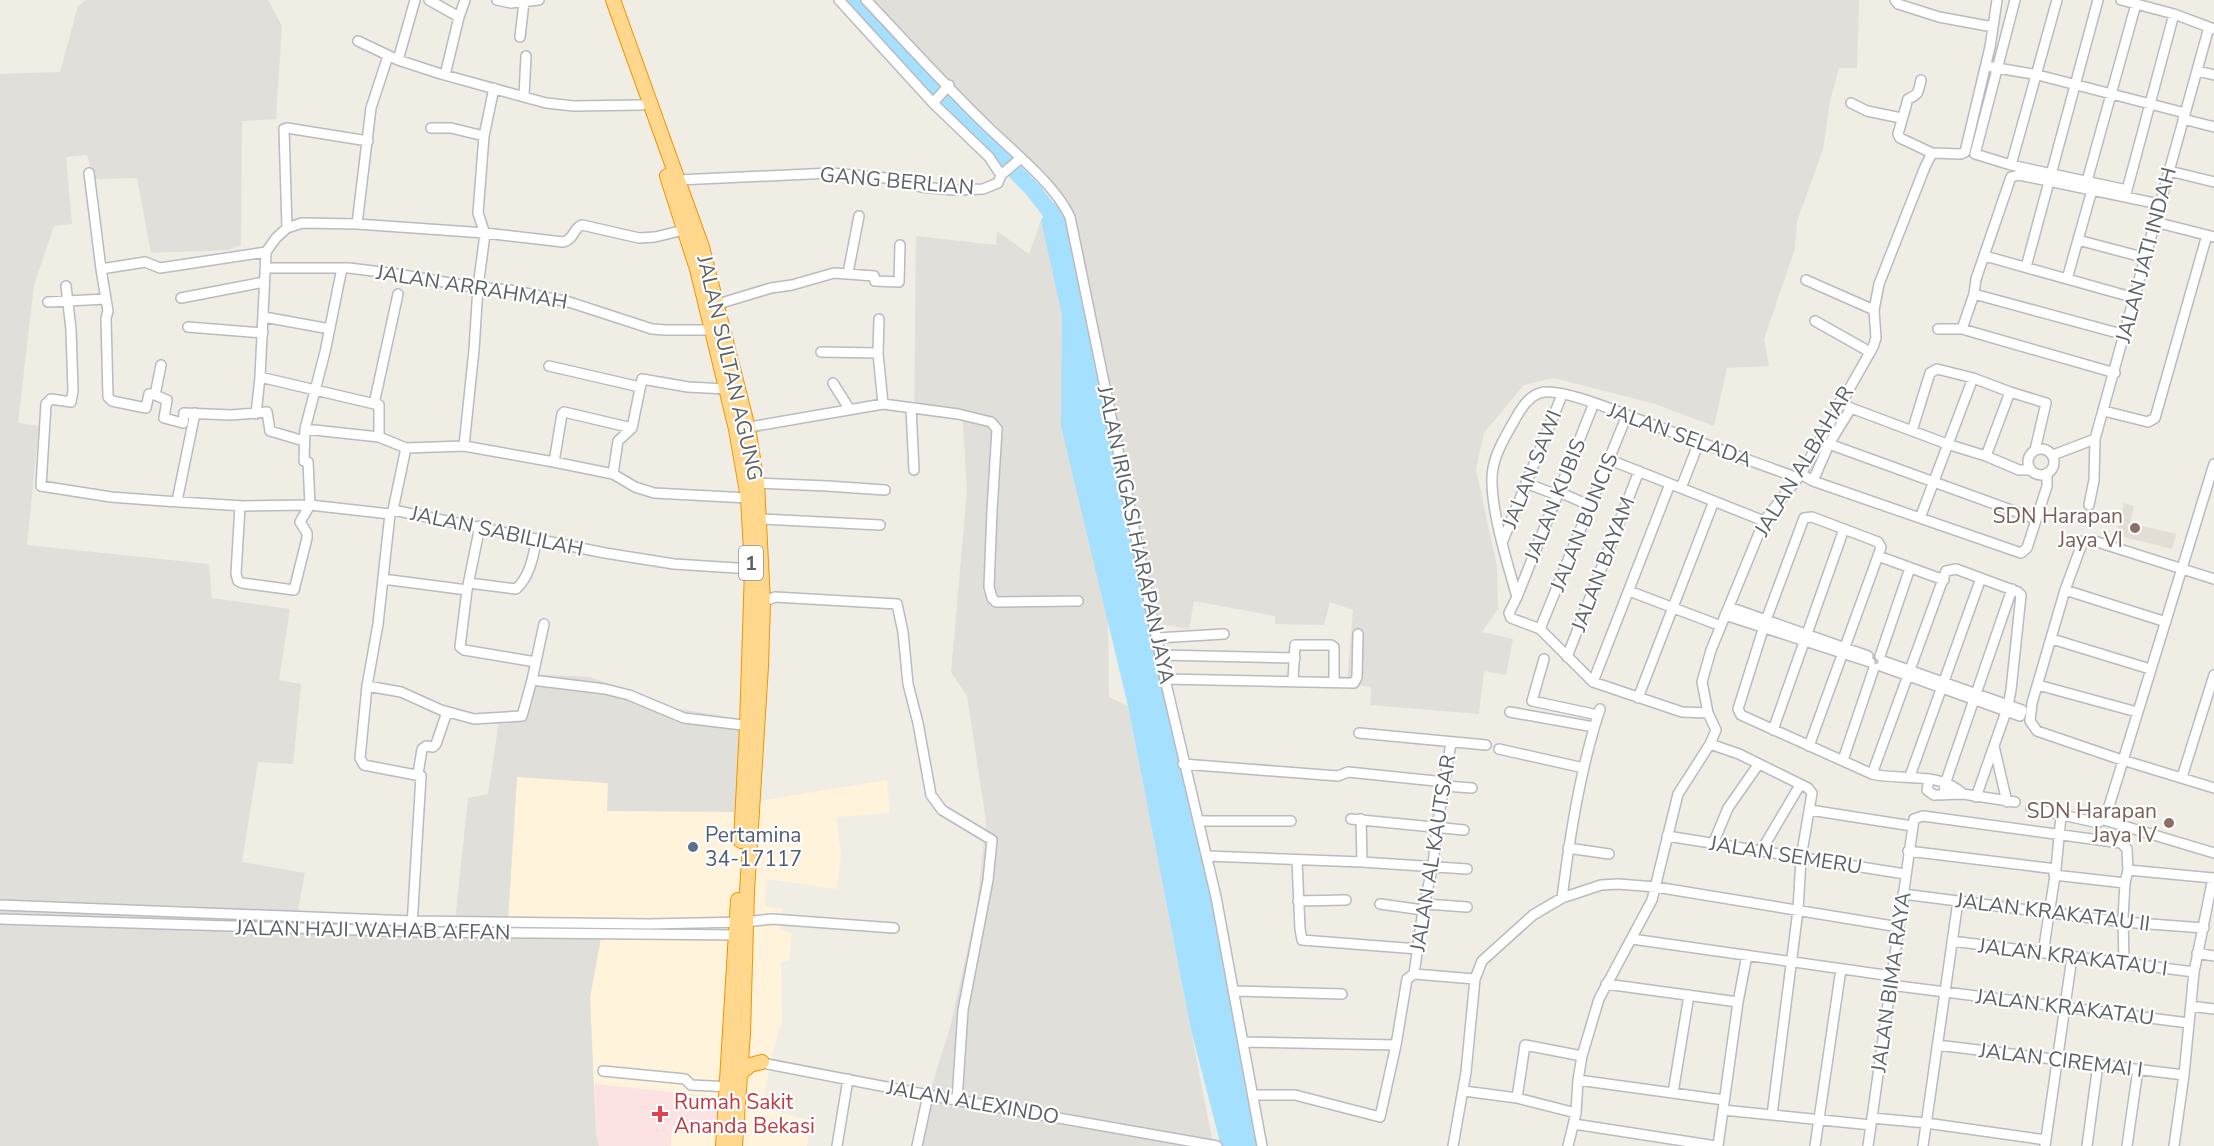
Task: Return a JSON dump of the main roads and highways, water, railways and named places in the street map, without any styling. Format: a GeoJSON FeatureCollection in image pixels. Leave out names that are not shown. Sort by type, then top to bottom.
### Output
{"type":"FeatureCollection","features":[{"type":"Feature","properties":{"kind":"highway","name":"JALAN SULTAN AGUNG"},"geometry":{"type":"LineString","coordinates":[[604,0],[697,269],[726,389],[742,428],[752,568],[753,726]]}},
{"type":"Feature","properties":{"kind":"highway","name":"JALAN SULTAN AGUNG"},"geometry":{"type":"LineString","coordinates":[[614,0],[702,248],[718,304],[742,428],[758,483],[762,602],[741,928],[735,1146]]}},
{"type":"Feature","properties":{"kind":"highway"},"geometry":{"type":"LineString","coordinates":[[736,1083],[750,1065],[762,1062],[737,1056]]}},
{"type":"Feature","properties":{"kind":"highway","name":"JALAN SULTAN AGUNG"},"geometry":{"type":"LineString","coordinates":[[723,1146],[736,1083]]}},
{"type":"Feature","properties":{"kind":"water"},"geometry":{"type":"Polygon","coordinates":[[[1058,198],[1068,213],[1207,856],[1262,1146],[1221,1146],[1191,1030],[1128,706],[1061,426],[1062,315],[1041,220],[1058,198]]]}},
{"type":"Feature","properties":{"kind":"waterway"},"geometry":{"type":"LineString","coordinates":[[849,0],[1033,190],[1050,212],[1058,228]]}},
{"type":"Feature","properties":{"kind":"place","name":"SDN Harapan Jaya VI"},"geometry":{"type":"Point","coordinates":[2135,528]}},
{"type":"Feature","properties":{"kind":"place","name":"SDN Harapan Jaya IV"},"geometry":{"type":"Point","coordinates":[2169,823]}},
{"type":"Feature","properties":{"kind":"place","name":"Pertamina 34-17117"},"geometry":{"type":"Point","coordinates":[693,847]}},
{"type":"Feature","properties":{"kind":"place","name":"Rumah Sakit Ananda Bekasi"},"geometry":{"type":"Point","coordinates":[660,1114]}}]}
